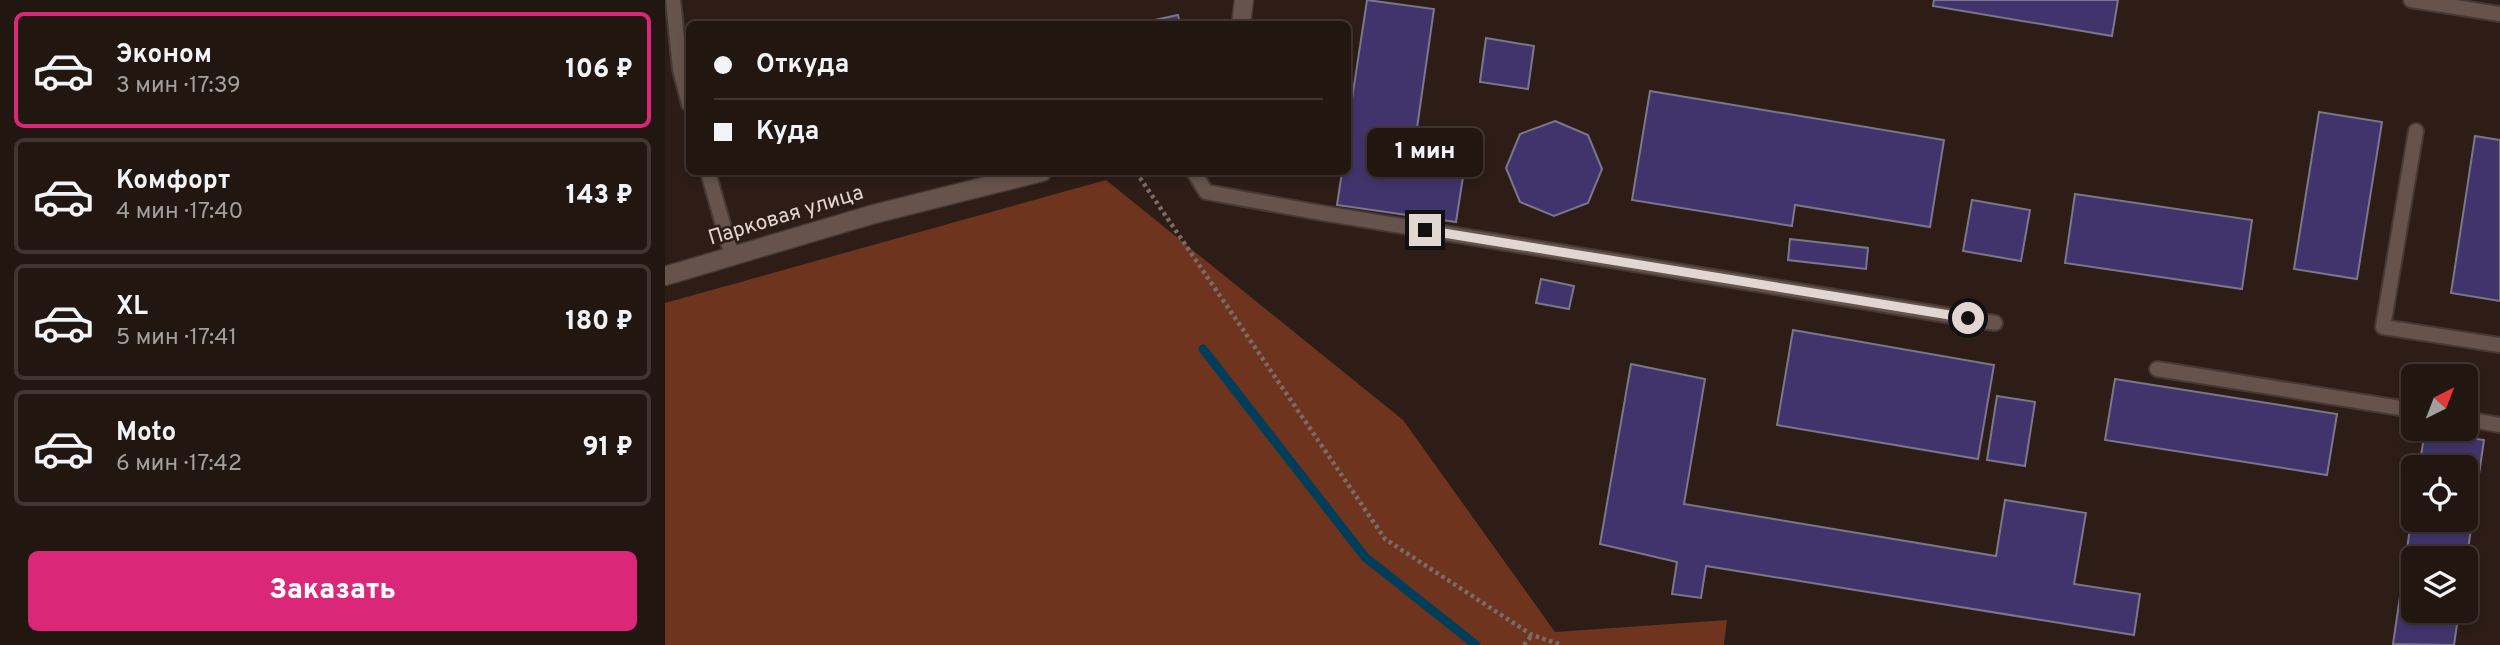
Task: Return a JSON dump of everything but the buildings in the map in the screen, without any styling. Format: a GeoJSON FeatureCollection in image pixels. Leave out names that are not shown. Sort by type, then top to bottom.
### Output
{"type":"FeatureCollection","features":[{"type":"Feature","properties":{"kind":"street"},"geometry":{"type":"LineString","coordinates":[[1241,21],[1244,0]]}},
{"type":"Feature","properties":{"kind":"street","name":"Парковая улица"},"geometry":{"type":"LineString","coordinates":[[665,276],[874,214],[1030,175]]}},
{"type":"Feature","properties":{"kind":"lane"},"geometry":{"type":"LineString","coordinates":[[673,0],[680,69],[686,92]]}},
{"type":"Feature","properties":{"kind":"lane"},"geometry":{"type":"LineString","coordinates":[[2411,0],[2500,14]]}},
{"type":"Feature","properties":{"kind":"lane"},"geometry":{"type":"LineString","coordinates":[[2416,131],[2383,327],[2500,345]]}},
{"type":"Feature","properties":{"kind":"lane"},"geometry":{"type":"LineString","coordinates":[[709,175],[732,256]]}},
{"type":"Feature","properties":{"kind":"lane"},"geometry":{"type":"LineString","coordinates":[[1196,175],[1206,192],[1995,323]]}},
{"type":"Feature","properties":{"kind":"lane"},"geometry":{"type":"LineString","coordinates":[[2157,369],[2401,408]]}},
{"type":"Feature","properties":{"kind":"lane"},"geometry":{"type":"LineString","coordinates":[[2478,421],[2500,425]]}},
{"type":"Feature","properties":{"kind":"path"},"geometry":{"type":"LineString","coordinates":[[1138,175],[1385,539],[1532,635],[1562,645]]}},
{"type":"Feature","properties":{"kind":"path"},"geometry":{"type":"LineString","coordinates":[[1524,645],[1532,635]]}},
{"type":"Feature","properties":{"kind":"shaded area"},"geometry":{"type":"Polygon","coordinates":[[[1106,180],[1403,420],[1555,632],[1727,620],[1724,645],[665,645],[665,303],[1106,180]]]}},
{"type":"Feature","properties":{"kind":"waterway"},"geometry":{"type":"LineString","coordinates":[[1203,349],[1365,557],[1476,645]]}},
{"type":"Feature","properties":{"kind":"route"},"geometry":{"type":"LineString","coordinates":[[1425,230],[1968,318]]}}]}
